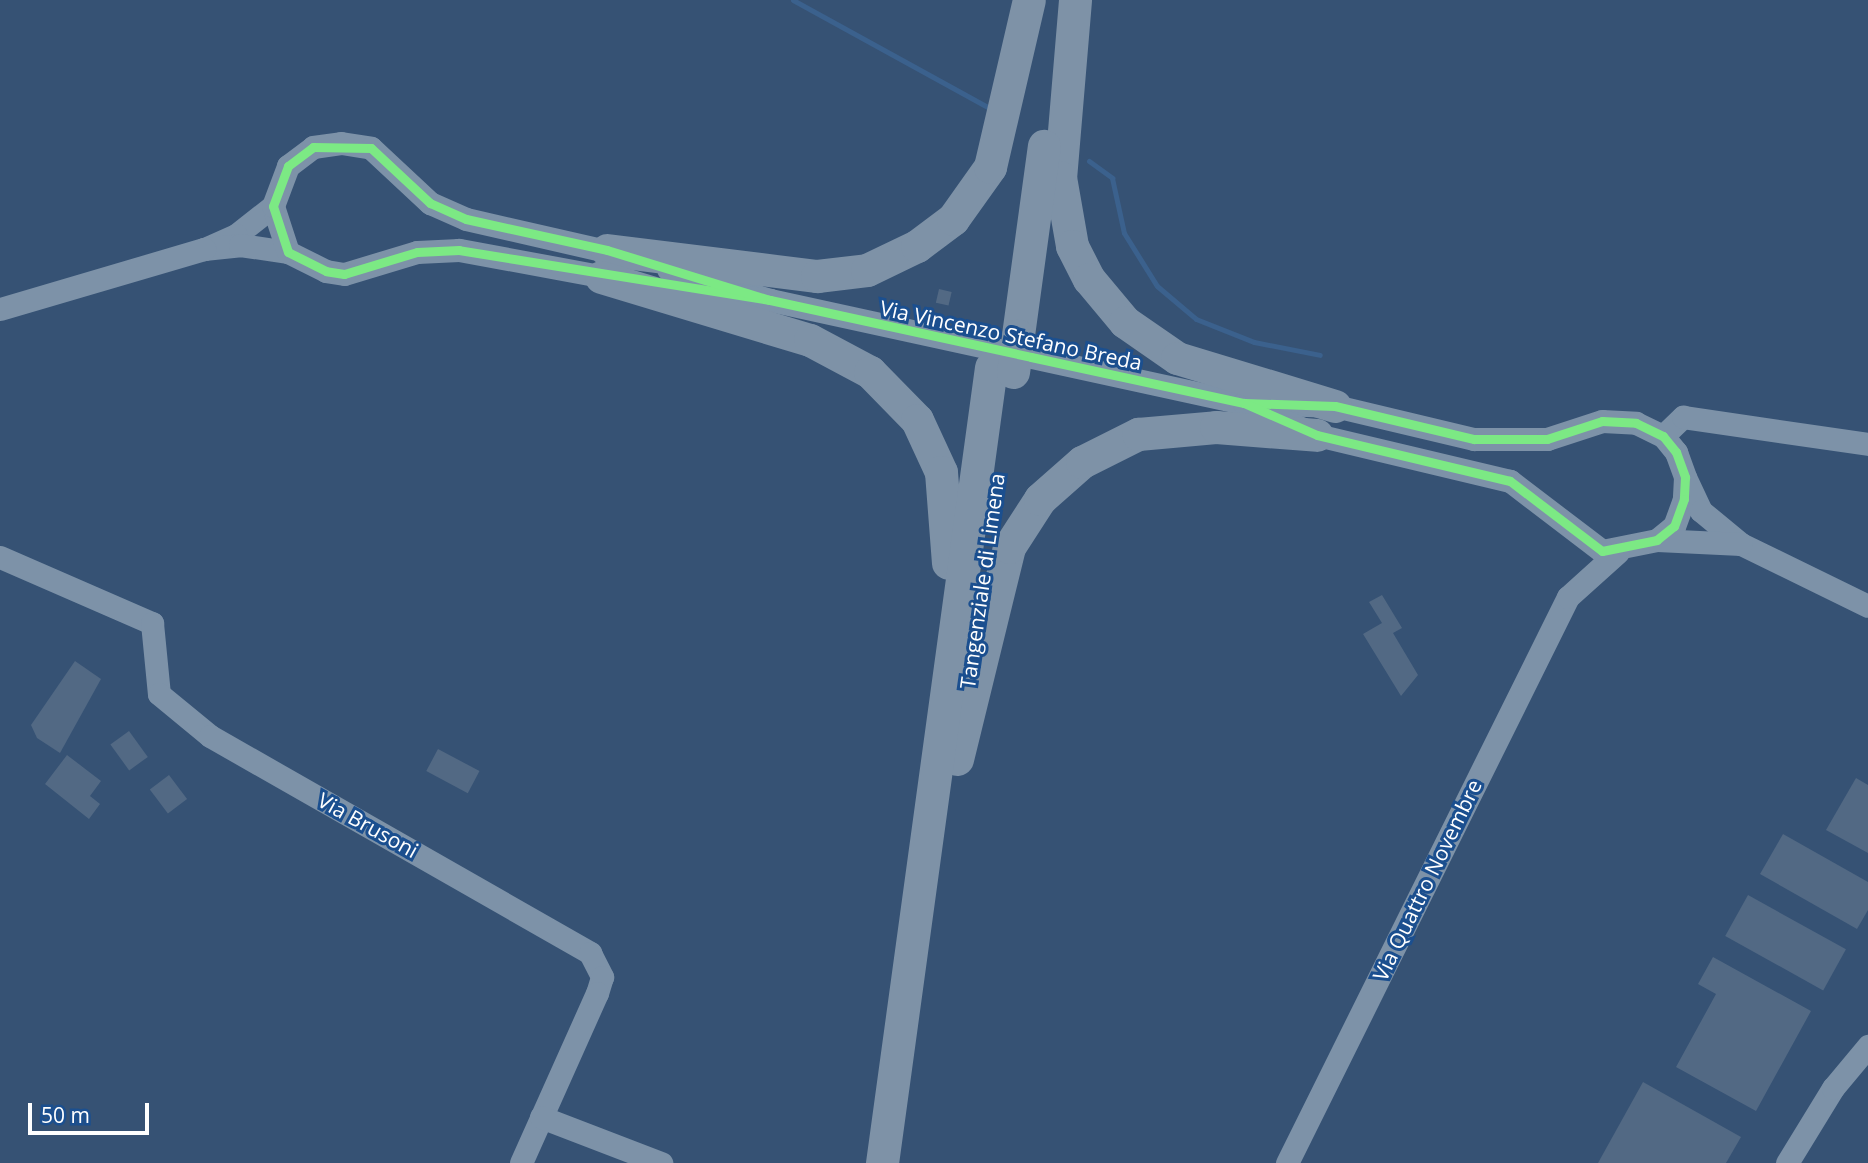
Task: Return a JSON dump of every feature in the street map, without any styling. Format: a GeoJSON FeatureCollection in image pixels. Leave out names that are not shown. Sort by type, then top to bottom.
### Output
{"type":"FeatureCollection","features":[{"type":"Feature","properties":{"kind":"highway"},"geometry":{"type":"LineString","coordinates":[[604,264],[817,276],[867,270],[918,246],[953,219],[989,167],[1029,0]]}},
{"type":"Feature","properties":{"kind":"highway","name":"Tangenziale di Limena"},"geometry":{"type":"LineString","coordinates":[[904,1163],[957,758],[1043,0]]}},
{"type":"Feature","properties":{"kind":"highway","name":"Tangenziale di Limena"},"geometry":{"type":"LineString","coordinates":[[1007,333],[1064,0]]}},
{"type":"Feature","properties":{"kind":"highway"},"geometry":{"type":"LineString","coordinates":[[1075,0],[1060,177],[1072,246],[1089,279],[1125,322],[1177,358],[1335,406]]}},
{"type":"Feature","properties":{"kind":"highway"},"geometry":{"type":"LineString","coordinates":[[604,264],[810,340],[870,372],[917,421],[941,472],[950,537],[933,704],[932,797]]}},
{"type":"Feature","properties":{"kind":"highway","name":"Tangenziale di Limena"},"geometry":{"type":"LineString","coordinates":[[882,1163],[932,797],[1002,370]]}},
{"type":"Feature","properties":{"kind":"highway"},"geometry":{"type":"LineString","coordinates":[[957,758],[1009,547],[1040,499],[1082,462],[1138,434],[1216,427],[1317,435]]}},
{"type":"Feature","properties":{"kind":"street","name":"Via Vincenzo Stefano Breda"},"geometry":{"type":"LineString","coordinates":[[0,309],[204,248],[236,235],[272,206],[288,166],[313,147],[341,143],[371,148],[430,203],[466,219],[604,264],[1244,403],[1335,406],[1474,439],[1547,439],[1602,421],[1636,422],[1663,436]]}},
{"type":"Feature","properties":{"kind":"street"},"geometry":{"type":"LineString","coordinates":[[272,206],[288,252]]}},
{"type":"Feature","properties":{"kind":"street","name":"Via Vincenzo Stefano Breda"},"geometry":{"type":"LineString","coordinates":[[204,248],[240,245],[288,252],[308,265],[344,274],[417,252],[459,250],[604,264]]}},
{"type":"Feature","properties":{"kind":"street","name":"Via Vincenzo Stefano Breda"},"geometry":{"type":"LineString","coordinates":[[1244,403],[1317,435],[1510,481],[1602,551],[1618,552]]}},
{"type":"Feature","properties":{"kind":"street"},"geometry":{"type":"LineString","coordinates":[[1868,444],[1683,417],[1663,436],[1701,511],[1741,544],[1868,606]]}},
{"type":"Feature","properties":{"kind":"street"},"geometry":{"type":"LineString","coordinates":[[1657,540],[1674,526],[1685,477]]}},
{"type":"Feature","properties":{"kind":"street","name":"Via Quattro Novembre"},"geometry":{"type":"LineString","coordinates":[[1287,1163],[1568,597],[1576,571],[1570,529]]}},
{"type":"Feature","properties":{"kind":"street"},"geometry":{"type":"LineString","coordinates":[[1618,552],[1657,540],[1741,544]]}},
{"type":"Feature","properties":{"kind":"street","name":"Via Quattro Novembre"},"geometry":{"type":"LineString","coordinates":[[1568,597],[1618,552]]}},
{"type":"Feature","properties":{"kind":"street","name":"Via Brusoni"},"geometry":{"type":"LineString","coordinates":[[0,557],[152,624],[159,694],[210,736],[590,953],[602,977],[521,1163]]}},
{"type":"Feature","properties":{"kind":"street"},"geometry":{"type":"LineString","coordinates":[[1787,1163],[1833,1088],[1868,1046]]}},
{"type":"Feature","properties":{"kind":"street"},"geometry":{"type":"LineString","coordinates":[[541,1117],[661,1163]]}},
{"type":"Feature","properties":{"kind":"building"},"geometry":{"type":"Polygon","coordinates":[[[939,289],[952,292],[949,306],[936,303],[939,289]]]}},
{"type":"Feature","properties":{"kind":"building"},"geometry":{"type":"Polygon","coordinates":[[[1382,595],[1402,628],[1393,633],[1418,675],[1401,696],[1363,634],[1382,623],[1369,602],[1382,595]]]}},
{"type":"Feature","properties":{"kind":"building"},"geometry":{"type":"Polygon","coordinates":[[[75,661],[101,679],[60,753],[37,738],[31,725],[75,661]]]}},
{"type":"Feature","properties":{"kind":"building"},"geometry":{"type":"Polygon","coordinates":[[[129,731],[148,757],[129,770],[110,745],[129,731]]]}},
{"type":"Feature","properties":{"kind":"building"},"geometry":{"type":"Polygon","coordinates":[[[438,749],[479,771],[468,793],[426,771],[438,749]]]}},
{"type":"Feature","properties":{"kind":"building"},"geometry":{"type":"Polygon","coordinates":[[[67,755],[101,781],[90,796],[100,804],[89,819],[45,784],[67,755]]]}},
{"type":"Feature","properties":{"kind":"building"},"geometry":{"type":"Polygon","coordinates":[[[169,775],[187,799],[168,813],[150,789],[169,775]]]}},
{"type":"Feature","properties":{"kind":"building"},"geometry":{"type":"Polygon","coordinates":[[[1856,778],[1868,785],[1868,853],[1826,830],[1856,778]]]}},
{"type":"Feature","properties":{"kind":"building"},"geometry":{"type":"Polygon","coordinates":[[[1783,834],[1868,882],[1868,910],[1857,929],[1760,874],[1783,834]]]}},
{"type":"Feature","properties":{"kind":"building"},"geometry":{"type":"Polygon","coordinates":[[[1748,895],[1846,949],[1823,990],[1725,936],[1748,895]]]}},
{"type":"Feature","properties":{"kind":"building"},"geometry":{"type":"Polygon","coordinates":[[[1713,957],[1811,1011],[1756,1111],[1676,1067],[1716,994],[1698,984],[1713,957]]]}},
{"type":"Feature","properties":{"kind":"building"},"geometry":{"type":"Polygon","coordinates":[[[1643,1082],[1741,1137],[1726,1163],[1598,1163],[1643,1082]]]}},
{"type":"Feature","properties":{"kind":"waterway"},"geometry":{"type":"LineString","coordinates":[[793,0],[988,107]]}},
{"type":"Feature","properties":{"kind":"waterway"},"geometry":{"type":"LineString","coordinates":[[1089,161],[1112,178],[1124,233],[1157,286],[1196,319],[1254,342],[1320,355]]}},
{"type":"Feature","properties":{"kind":"cycle path"},"geometry":{"type":"LineString","coordinates":[[770,300],[459,250],[417,252],[344,274],[326,271],[288,252],[273,206],[288,166],[313,147],[371,148],[430,203],[466,219],[607,250],[770,300],[1031,357],[1244,403],[1335,406],[1474,439],[1547,439],[1602,421],[1636,423],[1663,436],[1676,452],[1685,477],[1684,499],[1674,526],[1657,540],[1602,551],[1510,481],[1317,435],[1244,403]]}}]}
